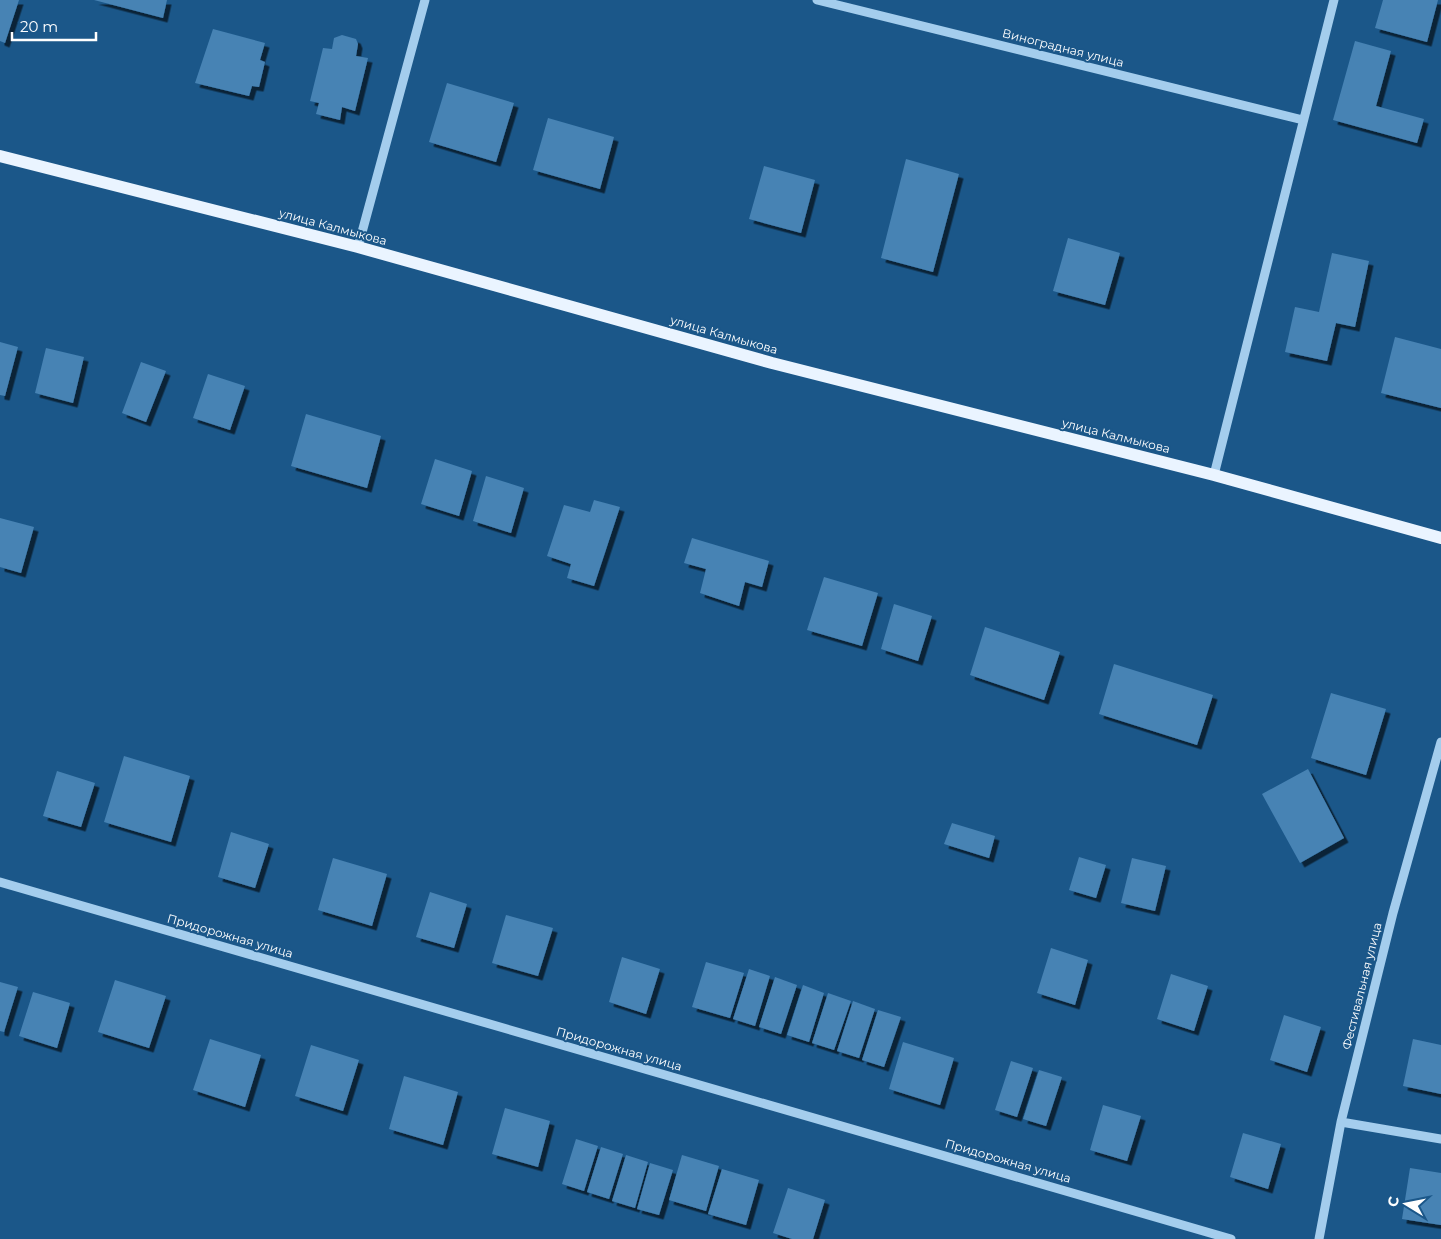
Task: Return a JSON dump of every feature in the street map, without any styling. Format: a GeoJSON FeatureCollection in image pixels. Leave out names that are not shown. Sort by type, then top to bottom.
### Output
{"type":"FeatureCollection","features":[{"type":"Feature","properties":{"kind":"main road","name":"улица Калмыкова"},"geometry":{"type":"LineString","coordinates":[[0,156],[358,247],[772,363],[1214,475],[1441,538]]}},
{"type":"Feature","properties":{"kind":"street"},"geometry":{"type":"LineString","coordinates":[[358,247],[425,0]]}},
{"type":"Feature","properties":{"kind":"street","name":"Виноградная улица"},"geometry":{"type":"LineString","coordinates":[[817,0],[1303,120]]}},
{"type":"Feature","properties":{"kind":"street"},"geometry":{"type":"LineString","coordinates":[[1214,475],[1334,0]]}},
{"type":"Feature","properties":{"kind":"street","name":"Фестивальная улица"},"geometry":{"type":"LineString","coordinates":[[1319,1239],[1342,1122],[1392,913],[1441,742]]}},
{"type":"Feature","properties":{"kind":"street","name":"Придорожная улица"},"geometry":{"type":"LineString","coordinates":[[0,882],[1231,1239]]}},
{"type":"Feature","properties":{"kind":"street"},"geometry":{"type":"LineString","coordinates":[[1342,1122],[1441,1139]]}},
{"type":"Feature","properties":{"kind":"building"},"geometry":{"type":"Polygon","coordinates":[[[0,0],[19,0],[5,43],[0,41],[0,0]]]}},
{"type":"Feature","properties":{"kind":"building"},"geometry":{"type":"Polygon","coordinates":[[[94,0],[167,0],[163,18],[94,0]]]}},
{"type":"Feature","properties":{"kind":"building"},"geometry":{"type":"Polygon","coordinates":[[[1383,0],[1438,0],[1427,42],[1375,28],[1383,0]]]}},
{"type":"Feature","properties":{"kind":"building"},"geometry":{"type":"Polygon","coordinates":[[[213,29],[265,43],[260,60],[265,62],[259,87],[252,86],[249,96],[195,83],[213,29]]]}},
{"type":"Feature","properties":{"kind":"building"},"geometry":{"type":"Polygon","coordinates":[[[342,35],[356,39],[358,44],[356,56],[368,58],[355,111],[342,107],[340,120],[316,114],[319,103],[310,101],[323,48],[332,49],[334,38],[342,35]]]}},
{"type":"Feature","properties":{"kind":"building"},"geometry":{"type":"Polygon","coordinates":[[[1355,41],[1391,51],[1376,106],[1424,119],[1417,143],[1333,120],[1355,41]]]}},
{"type":"Feature","properties":{"kind":"building"},"geometry":{"type":"Polygon","coordinates":[[[447,83],[514,103],[496,162],[429,142],[447,83]]]}},
{"type":"Feature","properties":{"kind":"building"},"geometry":{"type":"Polygon","coordinates":[[[548,118],[614,137],[600,189],[533,170],[548,118]]]}},
{"type":"Feature","properties":{"kind":"building"},"geometry":{"type":"Polygon","coordinates":[[[906,159],[959,174],[933,272],[881,258],[906,159]]]}},
{"type":"Feature","properties":{"kind":"building"},"geometry":{"type":"Polygon","coordinates":[[[764,166],[815,180],[801,233],[749,219],[764,166]]]}},
{"type":"Feature","properties":{"kind":"building"},"geometry":{"type":"Polygon","coordinates":[[[1068,238],[1120,253],[1105,305],[1053,291],[1068,238]]]}},
{"type":"Feature","properties":{"kind":"building"},"geometry":{"type":"Polygon","coordinates":[[[1332,253],[1369,261],[1355,327],[1336,323],[1327,361],[1285,352],[1295,307],[1319,312],[1332,253]]]}},
{"type":"Feature","properties":{"kind":"building"},"geometry":{"type":"Polygon","coordinates":[[[1395,337],[1441,349],[1441,408],[1381,393],[1395,337]]]}},
{"type":"Feature","properties":{"kind":"building"},"geometry":{"type":"Polygon","coordinates":[[[0,342],[18,347],[5,396],[0,395],[0,342]]]}},
{"type":"Feature","properties":{"kind":"building"},"geometry":{"type":"Polygon","coordinates":[[[46,348],[84,357],[73,403],[35,393],[46,348]]]}},
{"type":"Feature","properties":{"kind":"building"},"geometry":{"type":"Polygon","coordinates":[[[141,362],[166,371],[146,422],[122,413],[141,362]]]}},
{"type":"Feature","properties":{"kind":"building"},"geometry":{"type":"Polygon","coordinates":[[[208,374],[245,386],[230,430],[193,418],[208,374]]]}},
{"type":"Feature","properties":{"kind":"building"},"geometry":{"type":"Polygon","coordinates":[[[306,414],[381,436],[367,488],[291,466],[306,414]]]}},
{"type":"Feature","properties":{"kind":"building"},"geometry":{"type":"Polygon","coordinates":[[[435,459],[472,471],[459,516],[421,504],[435,459]]]}},
{"type":"Feature","properties":{"kind":"building"},"geometry":{"type":"Polygon","coordinates":[[[486,476],[524,488],[511,533],[473,521],[486,476]]]}},
{"type":"Feature","properties":{"kind":"building"},"geometry":{"type":"Polygon","coordinates":[[[594,500],[620,507],[594,586],[567,578],[571,564],[547,556],[564,505],[590,512],[594,500]]]}},
{"type":"Feature","properties":{"kind":"building"},"geometry":{"type":"Polygon","coordinates":[[[0,518],[34,527],[21,573],[0,567],[0,518]]]}},
{"type":"Feature","properties":{"kind":"building"},"geometry":{"type":"Polygon","coordinates":[[[692,538],[769,561],[762,587],[745,582],[739,606],[700,593],[706,569],[684,563],[692,538]]]}},
{"type":"Feature","properties":{"kind":"building"},"geometry":{"type":"Polygon","coordinates":[[[824,577],[878,593],[862,646],[807,630],[824,577]]]}},
{"type":"Feature","properties":{"kind":"building"},"geometry":{"type":"Polygon","coordinates":[[[894,604],[932,616],[918,661],[881,649],[894,604]]]}},
{"type":"Feature","properties":{"kind":"building"},"geometry":{"type":"Polygon","coordinates":[[[985,627],[1060,652],[1044,700],[970,675],[985,627]]]}},
{"type":"Feature","properties":{"kind":"building"},"geometry":{"type":"Polygon","coordinates":[[[1114,664],[1213,695],[1197,745],[1099,714],[1114,664]]]}},
{"type":"Feature","properties":{"kind":"building"},"geometry":{"type":"Polygon","coordinates":[[[1331,693],[1386,709],[1366,775],[1311,758],[1331,693]]]}},
{"type":"Feature","properties":{"kind":"building"},"geometry":{"type":"Polygon","coordinates":[[[124,756],[190,776],[171,842],[104,822],[124,756]]]}},
{"type":"Feature","properties":{"kind":"building"},"geometry":{"type":"Polygon","coordinates":[[[1308,769],[1344,838],[1300,863],[1262,794],[1308,769]]]}},
{"type":"Feature","properties":{"kind":"building"},"geometry":{"type":"Polygon","coordinates":[[[57,771],[95,783],[81,827],[43,816],[57,771]]]}},
{"type":"Feature","properties":{"kind":"building"},"geometry":{"type":"Polygon","coordinates":[[[952,823],[995,836],[989,858],[944,844],[952,823]]]}},
{"type":"Feature","properties":{"kind":"building"},"geometry":{"type":"Polygon","coordinates":[[[231,832],[269,844],[255,888],[218,877],[231,832]]]}},
{"type":"Feature","properties":{"kind":"building"},"geometry":{"type":"Polygon","coordinates":[[[1079,857],[1106,865],[1096,898],[1069,890],[1079,857]]]}},
{"type":"Feature","properties":{"kind":"building"},"geometry":{"type":"Polygon","coordinates":[[[333,858],[387,874],[372,926],[318,910],[333,858]]]}},
{"type":"Feature","properties":{"kind":"building"},"geometry":{"type":"Polygon","coordinates":[[[1132,858],[1166,866],[1155,911],[1121,903],[1132,858]]]}},
{"type":"Feature","properties":{"kind":"building"},"geometry":{"type":"Polygon","coordinates":[[[430,892],[467,904],[454,948],[416,937],[430,892]]]}},
{"type":"Feature","properties":{"kind":"building"},"geometry":{"type":"Polygon","coordinates":[[[506,915],[553,928],[538,976],[492,963],[506,915]]]}},
{"type":"Feature","properties":{"kind":"building"},"geometry":{"type":"Polygon","coordinates":[[[1051,948],[1088,960],[1075,1005],[1037,993],[1051,948]]]}},
{"type":"Feature","properties":{"kind":"building"},"geometry":{"type":"Polygon","coordinates":[[[622,957],[660,969],[646,1014],[609,1002],[622,957]]]}},
{"type":"Feature","properties":{"kind":"building"},"geometry":{"type":"Polygon","coordinates":[[[706,962],[744,973],[730,1018],[692,1007],[706,962]]]}},
{"type":"Feature","properties":{"kind":"building"},"geometry":{"type":"Polygon","coordinates":[[[749,969],[770,976],[755,1026],[733,1019],[749,969]]]}},
{"type":"Feature","properties":{"kind":"building"},"geometry":{"type":"Polygon","coordinates":[[[1171,974],[1208,986],[1194,1031],[1157,1019],[1171,974]]]}},
{"type":"Feature","properties":{"kind":"building"},"geometry":{"type":"Polygon","coordinates":[[[775,977],[797,985],[781,1034],[759,1027],[775,977]]]}},
{"type":"Feature","properties":{"kind":"building"},"geometry":{"type":"Polygon","coordinates":[[[115,980],[166,996],[149,1048],[98,1032],[115,980]]]}},
{"type":"Feature","properties":{"kind":"building"},"geometry":{"type":"Polygon","coordinates":[[[0,982],[18,987],[4,1032],[0,1031],[0,982]]]}},
{"type":"Feature","properties":{"kind":"building"},"geometry":{"type":"Polygon","coordinates":[[[803,985],[824,993],[809,1042],[787,1035],[803,985]]]}},
{"type":"Feature","properties":{"kind":"building"},"geometry":{"type":"Polygon","coordinates":[[[33,992],[70,1003],[57,1048],[19,1036],[33,992]]]}},
{"type":"Feature","properties":{"kind":"building"},"geometry":{"type":"Polygon","coordinates":[[[828,993],[851,1001],[834,1050],[812,1043],[828,993]]]}},
{"type":"Feature","properties":{"kind":"building"},"geometry":{"type":"Polygon","coordinates":[[[853,1001],[875,1009],[859,1058],[837,1051],[853,1001]]]}},
{"type":"Feature","properties":{"kind":"building"},"geometry":{"type":"Polygon","coordinates":[[[878,1010],[901,1017],[884,1067],[862,1060],[878,1010]]]}},
{"type":"Feature","properties":{"kind":"building"},"geometry":{"type":"Polygon","coordinates":[[[1284,1015],[1321,1027],[1307,1072],[1270,1060],[1284,1015]]]}},
{"type":"Feature","properties":{"kind":"building"},"geometry":{"type":"Polygon","coordinates":[[[210,1039],[261,1055],[245,1107],[193,1090],[210,1039]]]}},
{"type":"Feature","properties":{"kind":"building"},"geometry":{"type":"Polygon","coordinates":[[[1413,1039],[1441,1045],[1441,1094],[1403,1086],[1413,1039]]]}},
{"type":"Feature","properties":{"kind":"building"},"geometry":{"type":"Polygon","coordinates":[[[903,1042],[954,1058],[940,1105],[889,1089],[903,1042]]]}},
{"type":"Feature","properties":{"kind":"building"},"geometry":{"type":"Polygon","coordinates":[[[311,1045],[359,1060],[343,1111],[295,1096],[311,1045]]]}},
{"type":"Feature","properties":{"kind":"building"},"geometry":{"type":"Polygon","coordinates":[[[1011,1061],[1033,1068],[1017,1117],[995,1110],[1011,1061]]]}},
{"type":"Feature","properties":{"kind":"building"},"geometry":{"type":"Polygon","coordinates":[[[1039,1070],[1062,1077],[1046,1126],[1023,1119],[1039,1070]]]}},
{"type":"Feature","properties":{"kind":"building"},"geometry":{"type":"Polygon","coordinates":[[[404,1076],[458,1092],[443,1145],[389,1129],[404,1076]]]}},
{"type":"Feature","properties":{"kind":"building"},"geometry":{"type":"Polygon","coordinates":[[[1103,1105],[1141,1116],[1127,1161],[1090,1150],[1103,1105]]]}},
{"type":"Feature","properties":{"kind":"building"},"geometry":{"type":"Polygon","coordinates":[[[505,1108],[550,1121],[538,1167],[492,1154],[505,1108]]]}},
{"type":"Feature","properties":{"kind":"building"},"geometry":{"type":"Polygon","coordinates":[[[1243,1133],[1281,1144],[1268,1189],[1230,1177],[1243,1133]]]}},
{"type":"Feature","properties":{"kind":"building"},"geometry":{"type":"Polygon","coordinates":[[[576,1139],[598,1146],[584,1191],[562,1184],[576,1139]]]}},
{"type":"Feature","properties":{"kind":"building"},"geometry":{"type":"Polygon","coordinates":[[[601,1147],[623,1154],[609,1199],[587,1192],[601,1147]]]}},
{"type":"Feature","properties":{"kind":"building"},"geometry":{"type":"Polygon","coordinates":[[[626,1155],[648,1162],[635,1208],[612,1201],[626,1155]]]}},
{"type":"Feature","properties":{"kind":"building"},"geometry":{"type":"Polygon","coordinates":[[[682,1155],[719,1166],[706,1211],[669,1200],[682,1155]]]}},
{"type":"Feature","properties":{"kind":"building"},"geometry":{"type":"Polygon","coordinates":[[[650,1163],[673,1170],[659,1215],[637,1209],[650,1163]]]}},
{"type":"Feature","properties":{"kind":"building"},"geometry":{"type":"Polygon","coordinates":[[[1410,1168],[1441,1173],[1441,1225],[1402,1219],[1410,1168]]]}},
{"type":"Feature","properties":{"kind":"building"},"geometry":{"type":"Polygon","coordinates":[[[722,1169],[759,1180],[746,1225],[708,1214],[722,1169]]]}},
{"type":"Feature","properties":{"kind":"building"},"geometry":{"type":"Polygon","coordinates":[[[788,1188],[825,1200],[813,1239],[792,1239],[773,1233],[788,1188]]]}}]}
